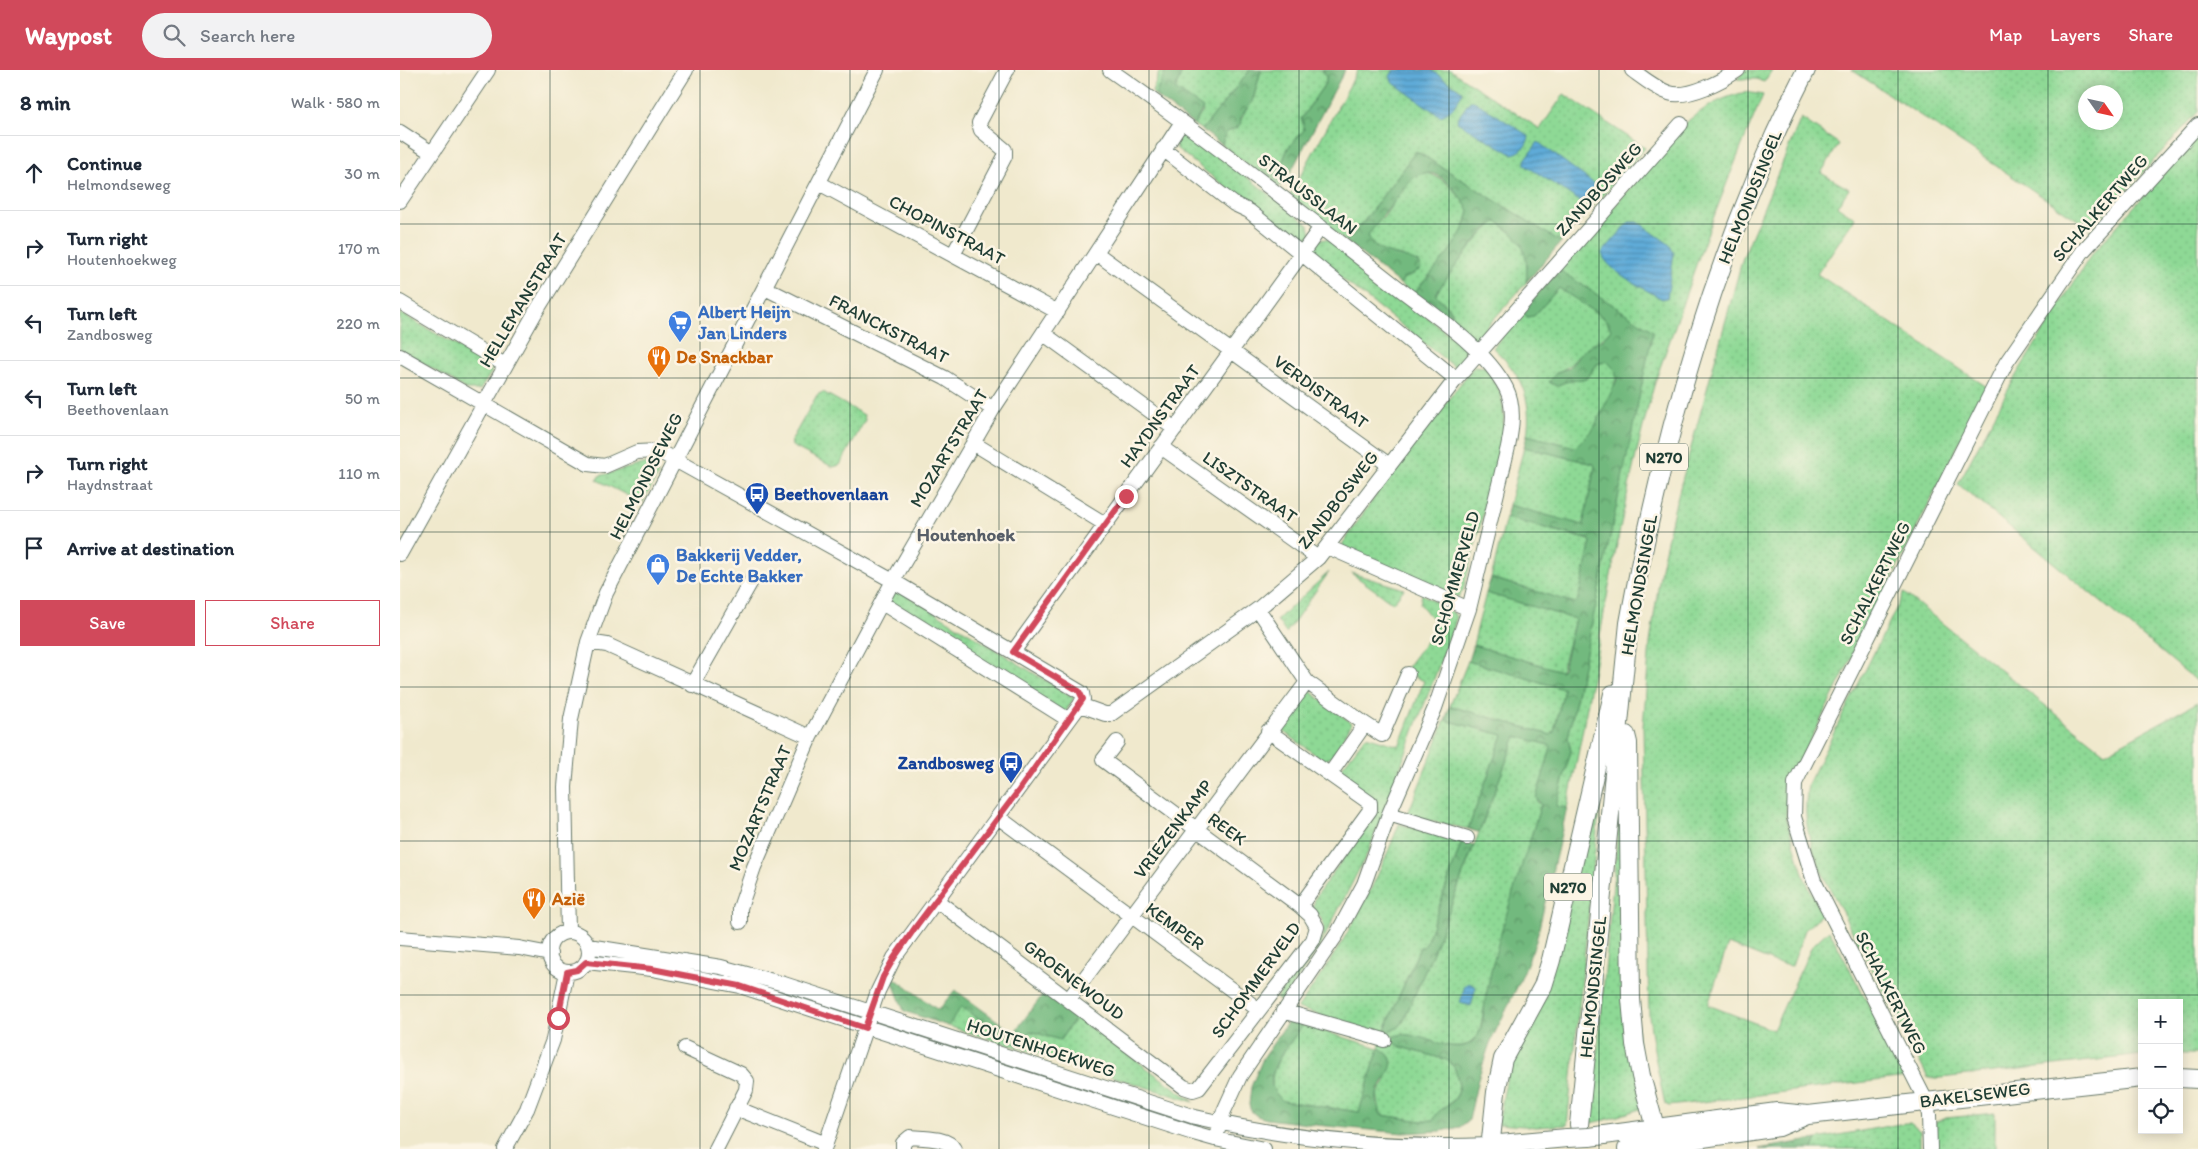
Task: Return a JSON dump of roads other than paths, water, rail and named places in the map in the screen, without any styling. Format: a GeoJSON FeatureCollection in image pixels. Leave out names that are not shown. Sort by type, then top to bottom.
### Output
{"type":"FeatureCollection","features":[{"type":"Feature","properties":{"kind":"main road","name":"HELMONDSINGEL"},"geometry":{"type":"LineString","coordinates":[[1578,1133],[1629,623],[1641,555],[1665,451],[1689,363],[1711,293],[1739,219],[1774,136],[1806,70]]}},
{"type":"Feature","properties":{"kind":"main road","name":"N270"},"geometry":{"type":"LineString","coordinates":[[1490,1147],[1496,1092],[1503,1060],[1543,986],[1551,960],[1629,623]]}},
{"type":"Feature","properties":{"kind":"main road","name":"N270"},"geometry":{"type":"LineString","coordinates":[[1620,713],[1628,743],[1632,999],[1635,1044],[1641,1076],[1655,1127],[1656,1148]]}},
{"type":"Feature","properties":{"kind":"main road","name":"BAKELSEWEG"},"geometry":{"type":"LineString","coordinates":[[1490,1147],[1578,1133],[1655,1127],[1777,1112],[1808,1115],[2138,1078]]}},
{"type":"Feature","properties":{"kind":"main road","name":"BAKELSEWEG"},"geometry":{"type":"LineString","coordinates":[[1627,1149],[1656,1148],[1779,1127],[1808,1115]]}},
{"type":"Feature","properties":{"kind":"street"},"geometry":{"type":"LineString","coordinates":[[400,201],[488,70]]}},
{"type":"Feature","properties":{"kind":"street","name":"HELLEMANSTRAAT"},"geometry":{"type":"LineString","coordinates":[[400,554],[535,313],[686,70]]}},
{"type":"Feature","properties":{"kind":"street","name":"HELMONDSEWEG"},"geometry":{"type":"LineString","coordinates":[[568,932],[565,787],[571,719],[588,642],[606,594],[878,70]]}},
{"type":"Feature","properties":{"kind":"street"},"geometry":{"type":"LineString","coordinates":[[953,255],[1005,156],[1005,150],[986,135],[979,123],[1006,70]]}},
{"type":"Feature","properties":{"kind":"street","name":"STRAUSSLAAN"},"geometry":{"type":"LineString","coordinates":[[1110,70],[1321,227],[1478,353]]}},
{"type":"Feature","properties":{"kind":"street"},"geometry":{"type":"LineString","coordinates":[[1632,70],[1655,86],[1677,94],[1723,81],[1738,70]]}},
{"type":"Feature","properties":{"kind":"street","name":"MOZARTSTRAAT"},"geometry":{"type":"LineString","coordinates":[[740,922],[740,908],[754,867],[810,737],[893,581],[993,409],[1044,334],[1163,148],[1182,122]]}},
{"type":"Feature","properties":{"kind":"street","name":"ZANDBOSWEG"},"geometry":{"type":"LineString","coordinates":[[1080,705],[1105,714],[1111,714],[1258,609],[1318,558],[1456,379],[1681,124]]}},
{"type":"Feature","properties":{"kind":"street","name":"SCHALKERTWEG"},"geometry":{"type":"LineString","coordinates":[[1930,1149],[1929,1115],[1926,1101],[1814,881],[1794,818],[1795,783],[2006,363],[2082,251],[2198,125]]}},
{"type":"Feature","properties":{"kind":"street"},"geometry":{"type":"LineString","coordinates":[[400,132],[432,153]]}},
{"type":"Feature","properties":{"kind":"street"},"geometry":{"type":"LineString","coordinates":[[1163,148],[1234,204],[1249,211],[1456,379]]}},
{"type":"Feature","properties":{"kind":"street","name":"CHOPINSTRAAT"},"geometry":{"type":"LineString","coordinates":[[819,182],[1058,312]]}},
{"type":"Feature","properties":{"kind":"street","name":"HAYDNSTRAAT"},"geometry":{"type":"LineString","coordinates":[[1013,652],[1321,227]]}},
{"type":"Feature","properties":{"kind":"street","name":"VERDISTRAAT"},"geometry":{"type":"LineString","coordinates":[[1096,252],[1389,465]]}},
{"type":"Feature","properties":{"kind":"street","name":"FRANCKSTRAAT"},"geometry":{"type":"LineString","coordinates":[[765,288],[945,378],[993,409]]}},
{"type":"Feature","properties":{"kind":"street"},"geometry":{"type":"LineString","coordinates":[[400,302],[505,365]]}},
{"type":"Feature","properties":{"kind":"street"},"geometry":{"type":"LineString","coordinates":[[1044,334],[1175,429]]}},
{"type":"Feature","properties":{"kind":"street","name":"SCHOMMERVELD"},"geometry":{"type":"LineString","coordinates":[[1215,1139],[1219,1123],[1240,1076],[1283,1011],[1338,934],[1364,884],[1389,814],[1434,708],[1469,609],[1512,429],[1509,396],[1494,370],[1478,353]]}},
{"type":"Feature","properties":{"kind":"street"},"geometry":{"type":"LineString","coordinates":[[400,356],[485,403],[588,464],[605,466],[637,452],[658,452],[675,460],[893,581],[1082,694],[1083,699],[1080,705],[936,900],[894,958],[883,977],[825,1146],[736,1108]]}},
{"type":"Feature","properties":{"kind":"street"},"geometry":{"type":"LineString","coordinates":[[972,443],[1105,524]]}},
{"type":"Feature","properties":{"kind":"street","name":"LISZTSTRAAT"},"geometry":{"type":"LineString","coordinates":[[1161,447],[1318,558]]}},
{"type":"Feature","properties":{"kind":"street"},"geometry":{"type":"LineString","coordinates":[[1328,547],[1469,609]]}},
{"type":"Feature","properties":{"kind":"street"},"geometry":{"type":"LineString","coordinates":[[692,685],[753,578]]}},
{"type":"Feature","properties":{"kind":"street"},"geometry":{"type":"LineString","coordinates":[[882,603],[1069,720]]}},
{"type":"Feature","properties":{"kind":"street"},"geometry":{"type":"LineString","coordinates":[[1258,609],[1307,682],[1382,735],[1408,674]]}},
{"type":"Feature","properties":{"kind":"street"},"geometry":{"type":"LineString","coordinates":[[588,642],[607,646],[810,737]]}},
{"type":"Feature","properties":{"kind":"street","name":"VRIEZENKAMP"},"geometry":{"type":"LineString","coordinates":[[1069,999],[1268,731],[1307,682]]}},
{"type":"Feature","properties":{"kind":"street"},"geometry":{"type":"LineString","coordinates":[[1268,731],[1330,774],[1365,724]]}},
{"type":"Feature","properties":{"kind":"street","name":"REEK"},"geometry":{"type":"LineString","coordinates":[[1117,742],[1103,760],[1300,906]]}},
{"type":"Feature","properties":{"kind":"street","name":"SCHOMMERVELD"},"geometry":{"type":"LineString","coordinates":[[1189,1089],[1193,1090],[1203,1086],[1316,933],[1317,927],[1300,906],[1370,810],[1370,803],[1330,774]]}},
{"type":"Feature","properties":{"kind":"street"},"geometry":{"type":"LineString","coordinates":[[1389,814],[1467,838]]}},
{"type":"Feature","properties":{"kind":"street","name":"KEMPER"},"geometry":{"type":"LineString","coordinates":[[998,817],[1259,1010]]}},
{"type":"Feature","properties":{"kind":"street","name":"GROENEWOUD"},"geometry":{"type":"LineString","coordinates":[[936,900],[1189,1089]]}},
{"type":"Feature","properties":{"kind":"street"},"geometry":{"type":"LineString","coordinates":[[568,932],[575,933],[583,938],[588,946],[589,954],[586,962],[577,970],[567,972],[557,968],[551,961],[551,942],[558,936],[568,932]]}},
{"type":"Feature","properties":{"kind":"street"},"geometry":{"type":"LineString","coordinates":[[400,938],[519,948],[550,954]]}},
{"type":"Feature","properties":{"kind":"street","name":"HOUTENHOEKWEG"},"geometry":{"type":"LineString","coordinates":[[588,946],[721,967],[784,984],[1059,1074],[1219,1123],[1252,1131],[1348,1147],[1409,1149],[1490,1147]]}},
{"type":"Feature","properties":{"kind":"street","name":"HOUTENHOEKWEG"},"geometry":{"type":"LineString","coordinates":[[586,962],[652,969],[740,986],[865,1028],[1215,1139],[1264,1149]]}},
{"type":"Feature","properties":{"kind":"street"},"geometry":{"type":"LineString","coordinates":[[505,1149],[527,1109],[548,1056],[567,972]]}},
{"type":"Feature","properties":{"kind":"street"},"geometry":{"type":"LineString","coordinates":[[1283,1011],[1384,1040]]}},
{"type":"Feature","properties":{"kind":"street"},"geometry":{"type":"LineString","coordinates":[[686,1048],[741,1074],[747,1081],[746,1090],[716,1149]]}},
{"type":"Feature","properties":{"kind":"street"},"geometry":{"type":"LineString","coordinates":[[904,1144],[910,1137],[947,1142],[954,1149]]}},
{"type":"Feature","properties":{"kind":"water"},"geometry":{"type":"Polygon","coordinates":[[[1394,70],[1431,70],[1462,91],[1461,95],[1451,110],[1440,116],[1392,82],[1390,76],[1394,70]]]}},
{"type":"Feature","properties":{"kind":"water"},"geometry":{"type":"Polygon","coordinates":[[[1470,101],[1474,101],[1529,136],[1524,148],[1512,154],[1457,122],[1470,101]]]}},
{"type":"Feature","properties":{"kind":"water"},"geometry":{"type":"Polygon","coordinates":[[[1538,142],[1593,183],[1598,188],[1597,192],[1585,202],[1578,200],[1525,165],[1525,160],[1538,142]]]}},
{"type":"Feature","properties":{"kind":"water"},"geometry":{"type":"Polygon","coordinates":[[[1629,222],[1638,222],[1669,244],[1674,253],[1667,298],[1662,299],[1618,273],[1602,253],[1629,222]]]}},
{"type":"Feature","properties":{"kind":"water"},"geometry":{"type":"Polygon","coordinates":[[[1469,983],[1476,987],[1471,1006],[1460,1003],[1465,985],[1469,983]]]}},
{"type":"Feature","properties":{"kind":"place","name":"Albert Heijn Jan Linders"},"geometry":{"type":"Point","coordinates":[680,343]}},
{"type":"Feature","properties":{"kind":"place","name":"De Snackbar"},"geometry":{"type":"Point","coordinates":[659,378]}},
{"type":"Feature","properties":{"kind":"place","name":"Beethovenlaan"},"geometry":{"type":"Point","coordinates":[757,515]}},
{"type":"Feature","properties":{"kind":"place","name":"Bakkerij Vedder, De Echte Bakker"},"geometry":{"type":"Point","coordinates":[658,586]}},
{"type":"Feature","properties":{"kind":"place","name":"Zandbosweg"},"geometry":{"type":"Point","coordinates":[1011,784]}},
{"type":"Feature","properties":{"kind":"place","name":"Azië"},"geometry":{"type":"Point","coordinates":[534,920]}},
{"type":"Feature","properties":{"kind":"district","name":"Houtenhoek"},"geometry":{"type":"Point","coordinates":[966,534]}}]}
